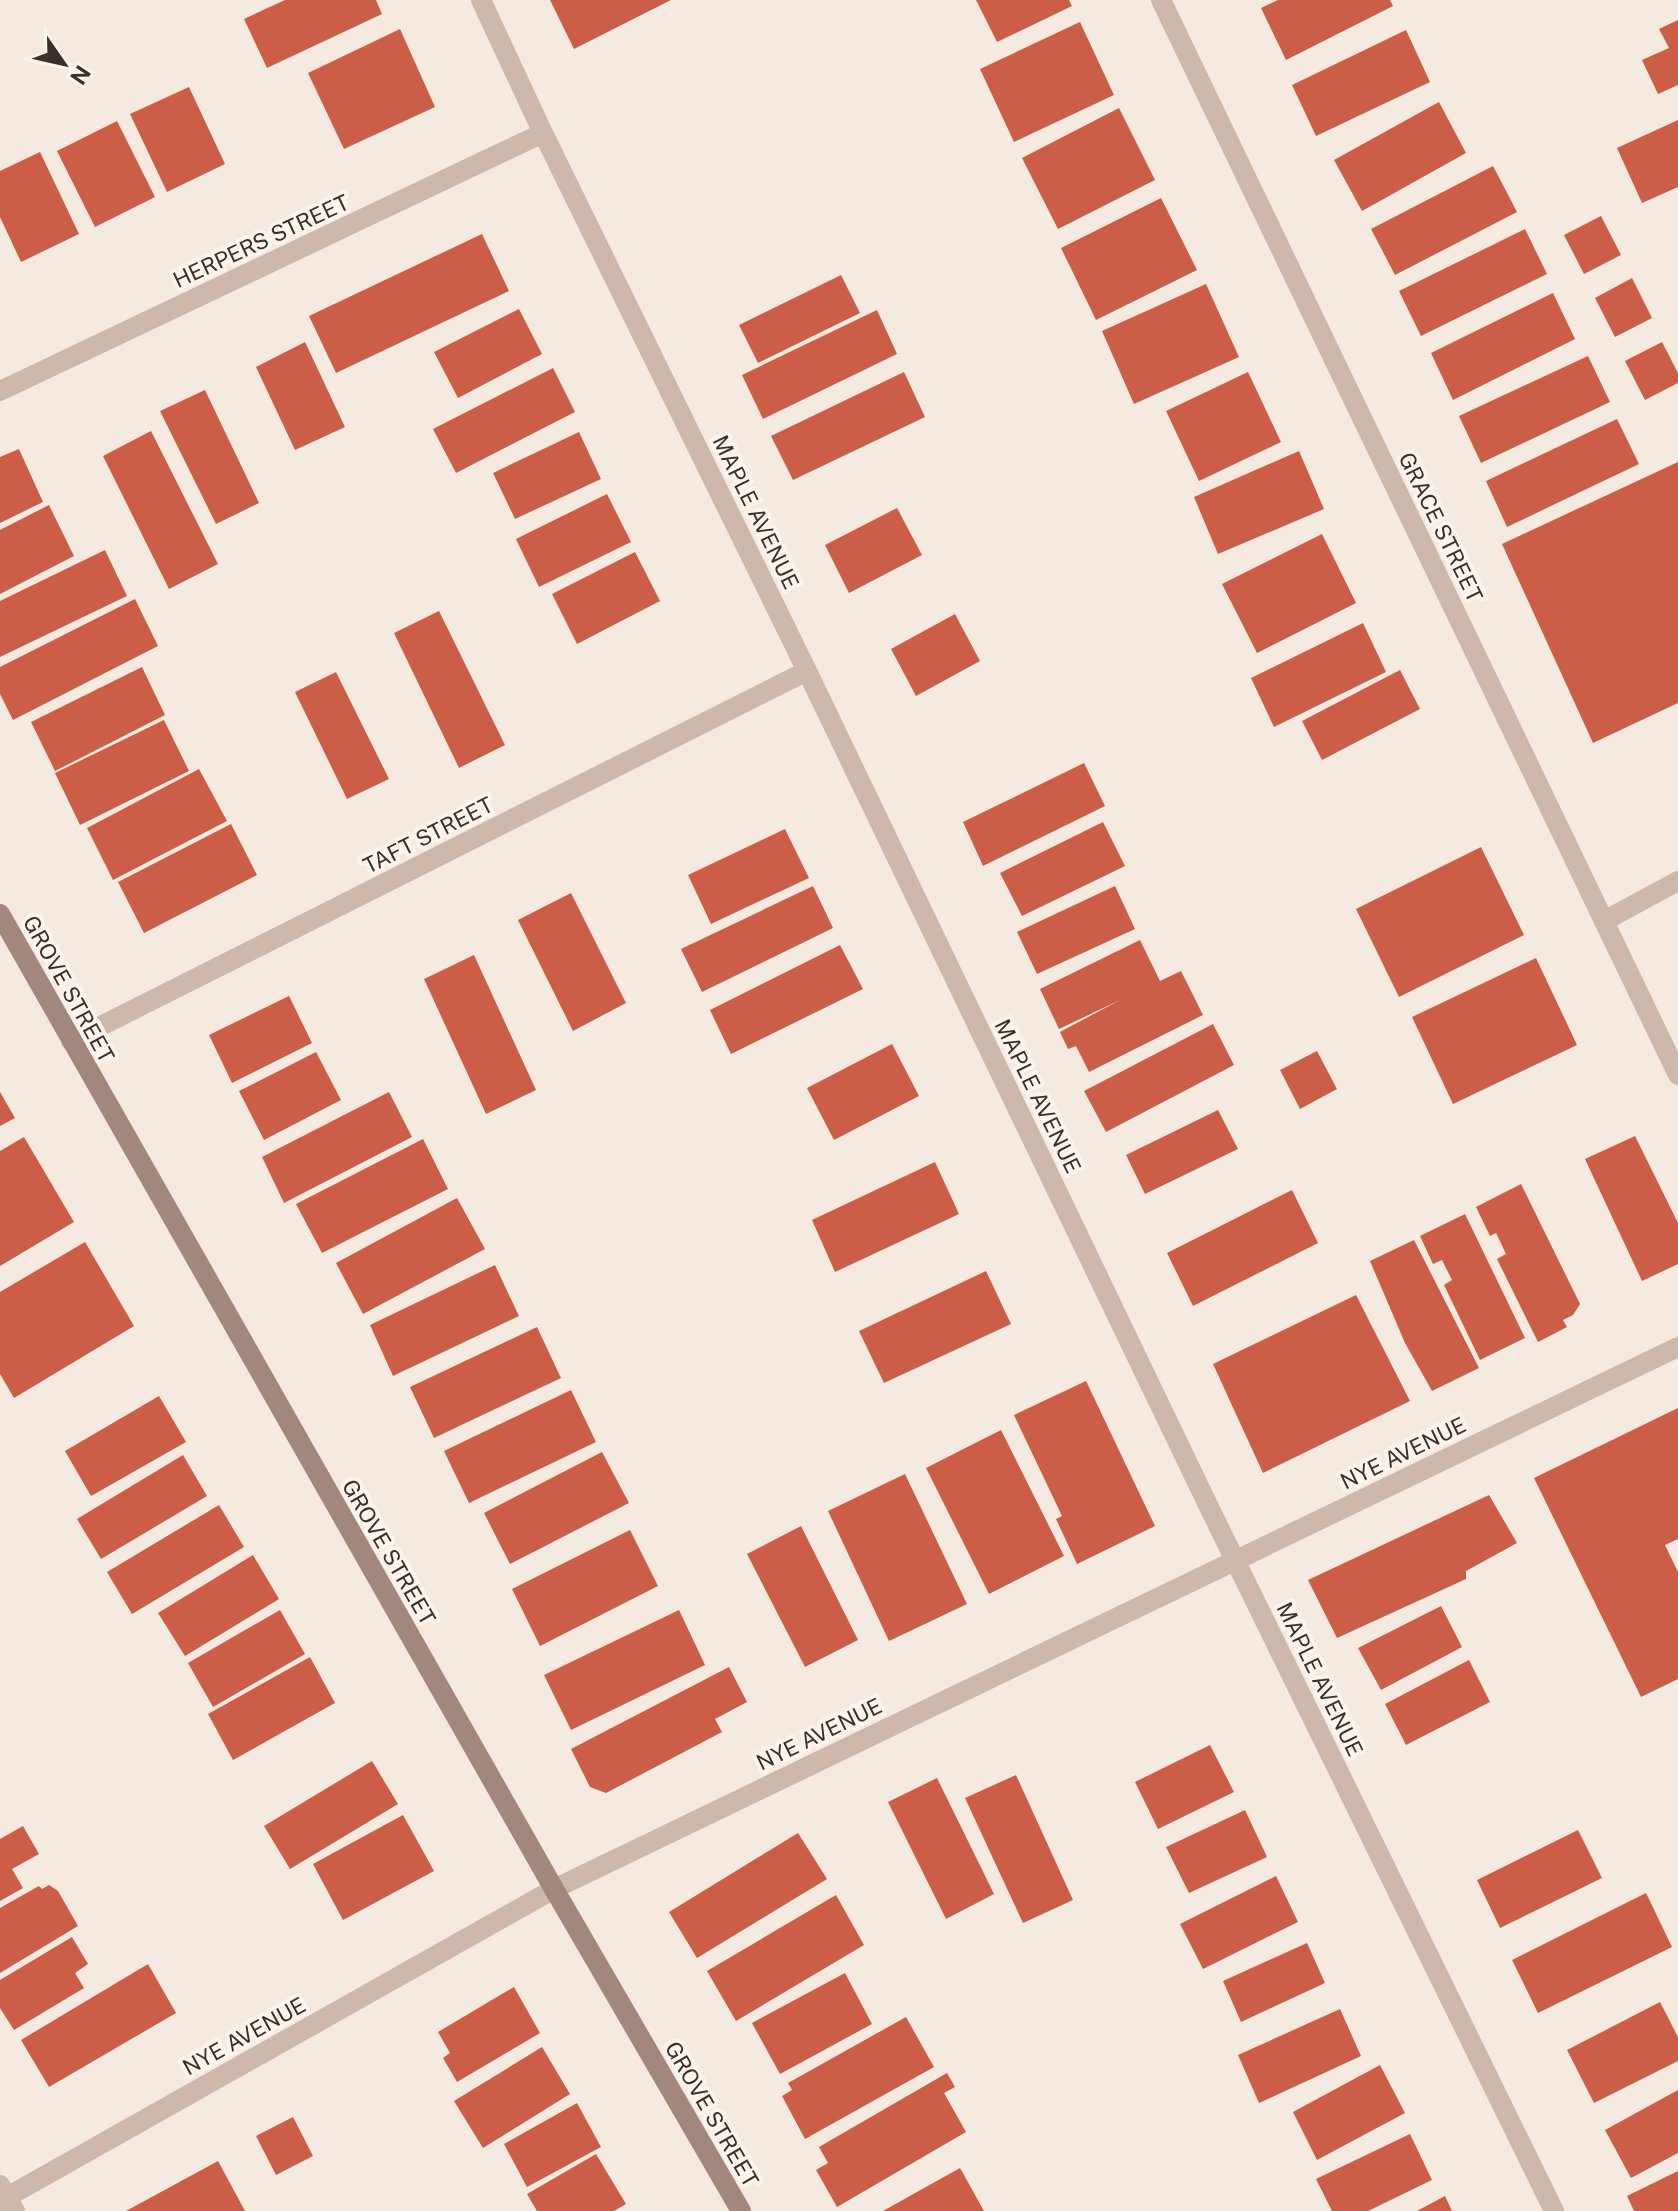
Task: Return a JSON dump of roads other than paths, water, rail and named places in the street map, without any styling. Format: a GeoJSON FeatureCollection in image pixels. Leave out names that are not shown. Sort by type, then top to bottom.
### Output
{"type":"FeatureCollection","features":[{"type":"Feature","properties":{"kind":"main road","name":"GROVE STREET"},"geometry":{"type":"LineString","coordinates":[[0,914],[554,1889],[741,2211]]}},
{"type":"Feature","properties":{"kind":"street","name":"MAPLE AVENUE"},"geometry":{"type":"LineString","coordinates":[[481,0],[1554,2211]]}},
{"type":"Feature","properties":{"kind":"street","name":"GRACE STREET"},"geometry":{"type":"LineString","coordinates":[[1161,0],[1678,1075]]}},
{"type":"Feature","properties":{"kind":"street","name":"HERPERS STREET"},"geometry":{"type":"LineString","coordinates":[[0,391],[543,133]]}},
{"type":"Feature","properties":{"kind":"street","name":"TAFT STREET"},"geometry":{"type":"LineString","coordinates":[[71,1041],[807,671]]}},
{"type":"Feature","properties":{"kind":"street"},"geometry":{"type":"LineString","coordinates":[[1604,921],[1678,881]]}},
{"type":"Feature","properties":{"kind":"street","name":"NYE AVENUE"},"geometry":{"type":"LineString","coordinates":[[6,2198],[554,1889],[1678,1347]]}}]}
